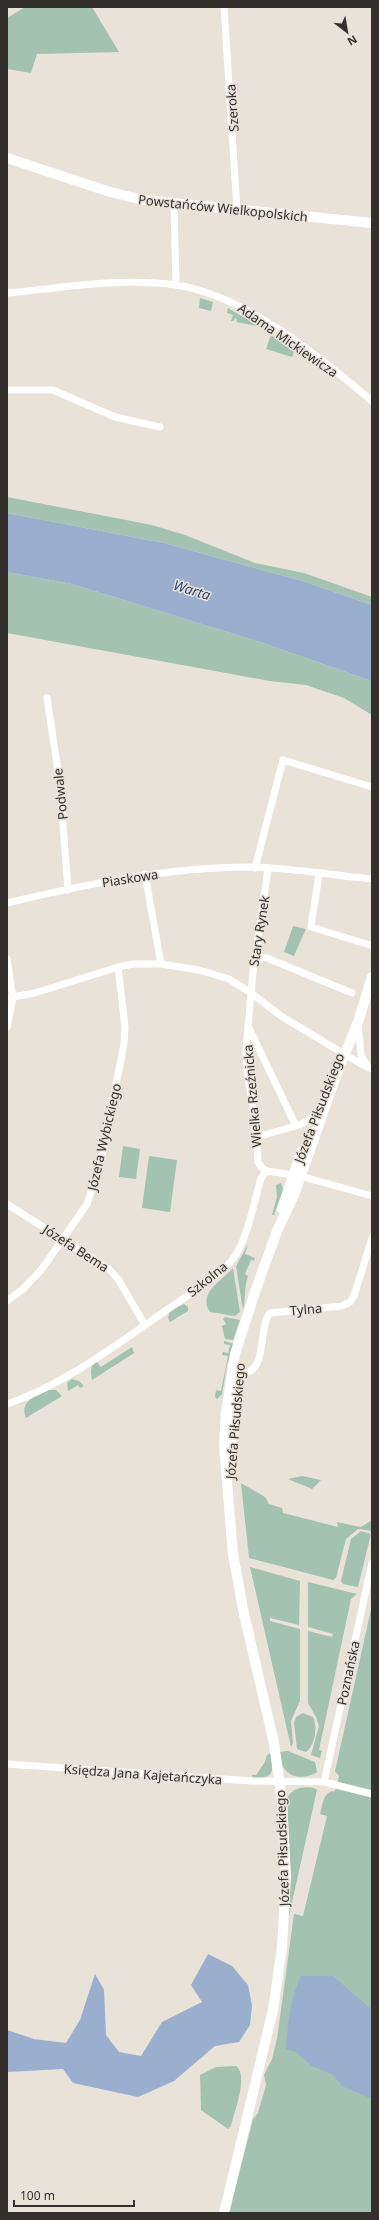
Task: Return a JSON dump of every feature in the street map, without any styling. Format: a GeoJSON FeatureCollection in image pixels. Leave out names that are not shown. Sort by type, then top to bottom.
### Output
{"type":"FeatureCollection","features":[{"type":"Feature","properties":{"kind":"street","name":"Szeroka"},"geometry":{"type":"LineString","coordinates":[[224,7],[238,210]]}},
{"type":"Feature","properties":{"kind":"street","name":"Powstańców Wielkopolskich"},"geometry":{"type":"LineString","coordinates":[[7,158],[124,196],[174,204],[372,223]]}},
{"type":"Feature","properties":{"kind":"street"},"geometry":{"type":"LineString","coordinates":[[174,204],[176,284]]}},
{"type":"Feature","properties":{"kind":"street","name":"Adama Mickiewicza"},"geometry":{"type":"LineString","coordinates":[[7,293],[112,284],[176,284],[211,292],[246,309],[302,347],[372,402]]}},
{"type":"Feature","properties":{"kind":"street"},"geometry":{"type":"LineString","coordinates":[[7,390],[53,390],[114,417],[160,426]]}},
{"type":"Feature","properties":{"kind":"street","name":"Podwale"},"geometry":{"type":"LineString","coordinates":[[47,698],[61,795],[68,890]]}},
{"type":"Feature","properties":{"kind":"street"},"geometry":{"type":"LineString","coordinates":[[372,787],[283,760],[255,868],[372,879]]}},
{"type":"Feature","properties":{"kind":"street","name":"Piaskowa"},"geometry":{"type":"LineString","coordinates":[[7,903],[146,874],[255,868]]}},
{"type":"Feature","properties":{"kind":"street","name":"Stary Rynek"},"geometry":{"type":"LineString","coordinates":[[251,993],[268,869]]}},
{"type":"Feature","properties":{"kind":"street"},"geometry":{"type":"LineString","coordinates":[[146,874],[161,964]]}},
{"type":"Feature","properties":{"kind":"street"},"geometry":{"type":"LineString","coordinates":[[322,874],[310,927],[370,945]]}},
{"type":"Feature","properties":{"kind":"street"},"geometry":{"type":"LineString","coordinates":[[255,956],[267,958],[352,993]]}},
{"type":"Feature","properties":{"kind":"street"},"geometry":{"type":"LineString","coordinates":[[7,959],[10,998],[7,1027]]}},
{"type":"Feature","properties":{"kind":"street"},"geometry":{"type":"LineString","coordinates":[[10,998],[118,967],[144,963],[161,964],[215,974],[229,980],[251,993],[280,1016],[370,1068]]}},
{"type":"Feature","properties":{"kind":"street","name":"Józefa Wybickiego"},"geometry":{"type":"LineString","coordinates":[[7,1301],[36,1276],[87,1204],[103,1153],[125,1038],[118,967]]}},
{"type":"Feature","properties":{"kind":"street","name":"Józefa Piłsudskiego"},"geometry":{"type":"LineString","coordinates":[[224,2213],[268,2035],[280,1966],[286,1876],[280,1782],[271,1727],[238,1588],[228,1505],[224,1445],[226,1412],[235,1354],[248,1315],[316,1116],[358,1022],[372,977]]}},
{"type":"Feature","properties":{"kind":"street","name":"Józefa Piłsudskiego"},"geometry":{"type":"LineString","coordinates":[[297,1175],[327,1099],[357,1006],[368,988]]}},
{"type":"Feature","properties":{"kind":"street","name":"Wielka Rzeźnicka"},"geometry":{"type":"LineString","coordinates":[[251,993],[246,1065],[257,1137],[258,1162],[262,1168],[267,1171]]}},
{"type":"Feature","properties":{"kind":"street"},"geometry":{"type":"LineString","coordinates":[[358,1022],[361,1055],[370,1068]]}},
{"type":"Feature","properties":{"kind":"street"},"geometry":{"type":"LineString","coordinates":[[248,1026],[296,1126]]}},
{"type":"Feature","properties":{"kind":"street"},"geometry":{"type":"LineString","coordinates":[[257,1137],[296,1126],[316,1116]]}},
{"type":"Feature","properties":{"kind":"street"},"geometry":{"type":"LineString","coordinates":[[267,1171],[297,1175],[372,1196]]}},
{"type":"Feature","properties":{"kind":"street","name":"Szkolna"},"geometry":{"type":"LineString","coordinates":[[7,1404],[58,1380],[145,1325],[205,1283],[234,1256],[243,1239],[261,1178],[267,1171]]}},
{"type":"Feature","properties":{"kind":"street","name":"Józefa Bema"},"geometry":{"type":"LineString","coordinates":[[7,1204],[113,1272],[145,1325]]}},
{"type":"Feature","properties":{"kind":"street","name":"Tylna"},"geometry":{"type":"LineString","coordinates":[[238,1373],[248,1373],[256,1367],[266,1318],[270,1313],[342,1306],[350,1302],[356,1292],[370,1254],[372,1238]]}},
{"type":"Feature","properties":{"kind":"street","name":"Józefa Piłsudskiego"},"geometry":{"type":"LineString","coordinates":[[228,1505],[233,1420],[238,1373],[248,1315]]}},
{"type":"Feature","properties":{"kind":"street","name":"Poznańska"},"geometry":{"type":"LineString","coordinates":[[324,1782],[372,1563]]}},
{"type":"Feature","properties":{"kind":"street","name":"Księdza Jana Kajetańczyka"},"geometry":{"type":"LineString","coordinates":[[7,1764],[280,1782]]}},
{"type":"Feature","properties":{"kind":"street"},"geometry":{"type":"LineString","coordinates":[[280,1782],[324,1782],[372,1794]]}},
{"type":"Feature","properties":{"kind":"green space"},"geometry":{"type":"Polygon","coordinates":[[[25,7],[92,7],[119,52],[37,54],[31,73],[7,69],[7,18],[25,7]]]}},
{"type":"Feature","properties":{"kind":"green space"},"geometry":{"type":"Polygon","coordinates":[[[200,298],[213,302],[211,311],[199,308],[200,298]]]}},
{"type":"Feature","properties":{"kind":"green space"},"geometry":{"type":"Polygon","coordinates":[[[228,308],[258,326],[236,322],[237,319],[235,318],[234,321],[231,321],[233,315],[227,313],[228,308]]]}},
{"type":"Feature","properties":{"kind":"green space"},"geometry":{"type":"Polygon","coordinates":[[[271,335],[294,352],[292,357],[266,349],[271,335]]]}},
{"type":"Feature","properties":{"kind":"green space"},"geometry":{"type":"Polygon","coordinates":[[[7,497],[152,525],[185,535],[255,563],[304,573],[372,597],[372,605],[302,581],[164,543],[7,513],[7,497]]]}},
{"type":"Feature","properties":{"kind":"green space"},"geometry":{"type":"Polygon","coordinates":[[[7,572],[72,584],[260,642],[372,681],[372,715],[344,698],[306,685],[270,681],[7,633],[7,572]]]}},
{"type":"Feature","properties":{"kind":"green space"},"geometry":{"type":"Polygon","coordinates":[[[293,926],[306,929],[294,956],[284,952],[293,926]]]}},
{"type":"Feature","properties":{"kind":"green space"},"geometry":{"type":"Polygon","coordinates":[[[123,1146],[140,1149],[136,1179],[119,1177],[123,1146]]]}},
{"type":"Feature","properties":{"kind":"green space"},"geometry":{"type":"Polygon","coordinates":[[[149,1156],[177,1160],[170,1212],[142,1208],[149,1156]]]}},
{"type":"Feature","properties":{"kind":"green space"},"geometry":{"type":"Polygon","coordinates":[[[281,1183],[283,1190],[274,1215],[272,1215],[277,1197],[276,1185],[281,1183]]]}},
{"type":"Feature","properties":{"kind":"green space"},"geometry":{"type":"Polygon","coordinates":[[[248,1244],[245,1254],[255,1258],[254,1261],[251,1260],[245,1274],[248,1276],[243,1310],[236,1266],[248,1244]]]}},
{"type":"Feature","properties":{"kind":"green space"},"geometry":{"type":"Polygon","coordinates":[[[233,1268],[240,1312],[235,1316],[210,1312],[207,1305],[209,1293],[213,1287],[233,1268]]]}},
{"type":"Feature","properties":{"kind":"green space"},"geometry":{"type":"Polygon","coordinates":[[[184,1304],[188,1307],[188,1311],[170,1322],[168,1318],[170,1311],[184,1304]]]}},
{"type":"Feature","properties":{"kind":"green space"},"geometry":{"type":"Polygon","coordinates":[[[225,1317],[240,1320],[233,1340],[225,1339],[222,1326],[226,1324],[223,1319],[225,1317]]]}},
{"type":"Feature","properties":{"kind":"green space"},"geometry":{"type":"Polygon","coordinates":[[[224,1341],[235,1344],[227,1364],[222,1394],[217,1399],[215,1397],[216,1390],[221,1391],[228,1356],[222,1355],[223,1352],[228,1353],[230,1345],[224,1344],[224,1341]]]}},
{"type":"Feature","properties":{"kind":"green space"},"geometry":{"type":"Polygon","coordinates":[[[132,1347],[134,1353],[92,1380],[91,1370],[94,1363],[97,1362],[101,1367],[132,1347]]]}},
{"type":"Feature","properties":{"kind":"green space"},"geometry":{"type":"Polygon","coordinates":[[[72,1379],[79,1381],[84,1386],[80,1388],[78,1385],[68,1391],[67,1383],[72,1379]]]}},
{"type":"Feature","properties":{"kind":"green space"},"geometry":{"type":"Polygon","coordinates":[[[48,1390],[56,1390],[62,1396],[26,1418],[24,1412],[26,1404],[33,1397],[48,1390]]]}},
{"type":"Feature","properties":{"kind":"green space"},"geometry":{"type":"Polygon","coordinates":[[[302,1476],[321,1480],[312,1489],[288,1479],[302,1476]]]}},
{"type":"Feature","properties":{"kind":"green space"},"geometry":{"type":"Polygon","coordinates":[[[241,1483],[265,1497],[269,1504],[282,1508],[283,1513],[338,1527],[337,1522],[361,1527],[372,1520],[372,1531],[358,1529],[346,1539],[336,1578],[333,1580],[249,1558],[241,1483]]]}},
{"type":"Feature","properties":{"kind":"green space"},"geometry":{"type":"Polygon","coordinates":[[[361,1531],[371,1534],[358,1587],[343,1584],[341,1581],[351,1539],[361,1531]]]}},
{"type":"Feature","properties":{"kind":"green space"},"geometry":{"type":"Polygon","coordinates":[[[250,1567],[300,1581],[299,1625],[270,1618],[270,1621],[300,1629],[300,1701],[291,1721],[293,1743],[291,1747],[250,1567]]]}},
{"type":"Feature","properties":{"kind":"green space"},"geometry":{"type":"Polygon","coordinates":[[[308,1582],[357,1594],[351,1599],[319,1750],[322,1751],[320,1758],[311,1755],[319,1726],[308,1703],[308,1631],[332,1637],[333,1634],[308,1627],[308,1582]]]}},
{"type":"Feature","properties":{"kind":"green space"},"geometry":{"type":"Polygon","coordinates":[[[372,1605],[372,2213],[229,2213],[253,2119],[258,2113],[266,2085],[264,2075],[272,2059],[277,2039],[294,1914],[303,1916],[327,1816],[320,1814],[322,1806],[328,1793],[335,1791],[339,1776],[335,1771],[372,1605]]]}},
{"type":"Feature","properties":{"kind":"green space"},"geometry":{"type":"Polygon","coordinates":[[[303,1713],[313,1717],[315,1721],[315,1736],[312,1745],[306,1752],[297,1749],[294,1723],[296,1717],[303,1713]]]}},
{"type":"Feature","properties":{"kind":"green space"},"geometry":{"type":"Polygon","coordinates":[[[288,1751],[315,1762],[317,1772],[309,1776],[299,1777],[287,1772],[282,1764],[280,1752],[288,1751]]]}},
{"type":"Feature","properties":{"kind":"green space"},"geometry":{"type":"Polygon","coordinates":[[[271,1753],[271,1773],[265,1777],[253,1778],[252,1775],[256,1775],[265,1762],[267,1755],[271,1753]]]}},
{"type":"Feature","properties":{"kind":"green space"},"geometry":{"type":"Polygon","coordinates":[[[306,1787],[317,1790],[289,1916],[290,1866],[287,1799],[295,1790],[306,1787]]]}},
{"type":"Feature","properties":{"kind":"green space"},"geometry":{"type":"Polygon","coordinates":[[[236,2066],[240,2071],[241,2077],[240,2094],[231,2126],[228,2129],[201,2110],[200,2075],[216,2067],[236,2066]]]}},
{"type":"Feature","properties":{"kind":"water","name":"Warta"},"geometry":{"type":"Polygon","coordinates":[[[7,513],[164,543],[302,581],[372,605],[372,681],[260,642],[72,584],[7,572],[7,513]]]}},
{"type":"Feature","properties":{"kind":"water"},"geometry":{"type":"Polygon","coordinates":[[[208,1954],[232,1966],[248,1985],[252,2005],[250,2025],[239,2042],[215,2046],[174,2081],[138,2097],[73,2083],[63,2069],[7,2072],[7,2030],[34,2039],[66,2043],[80,2020],[95,1974],[104,1990],[106,2035],[119,2052],[141,2056],[162,2022],[202,2002],[191,1985],[208,1954]]]}},
{"type":"Feature","properties":{"kind":"water"},"geometry":{"type":"Polygon","coordinates":[[[301,1976],[333,1976],[372,2010],[372,2099],[342,2086],[333,2075],[312,2066],[296,2052],[286,2049],[292,2002],[301,1976]]]}}]}
